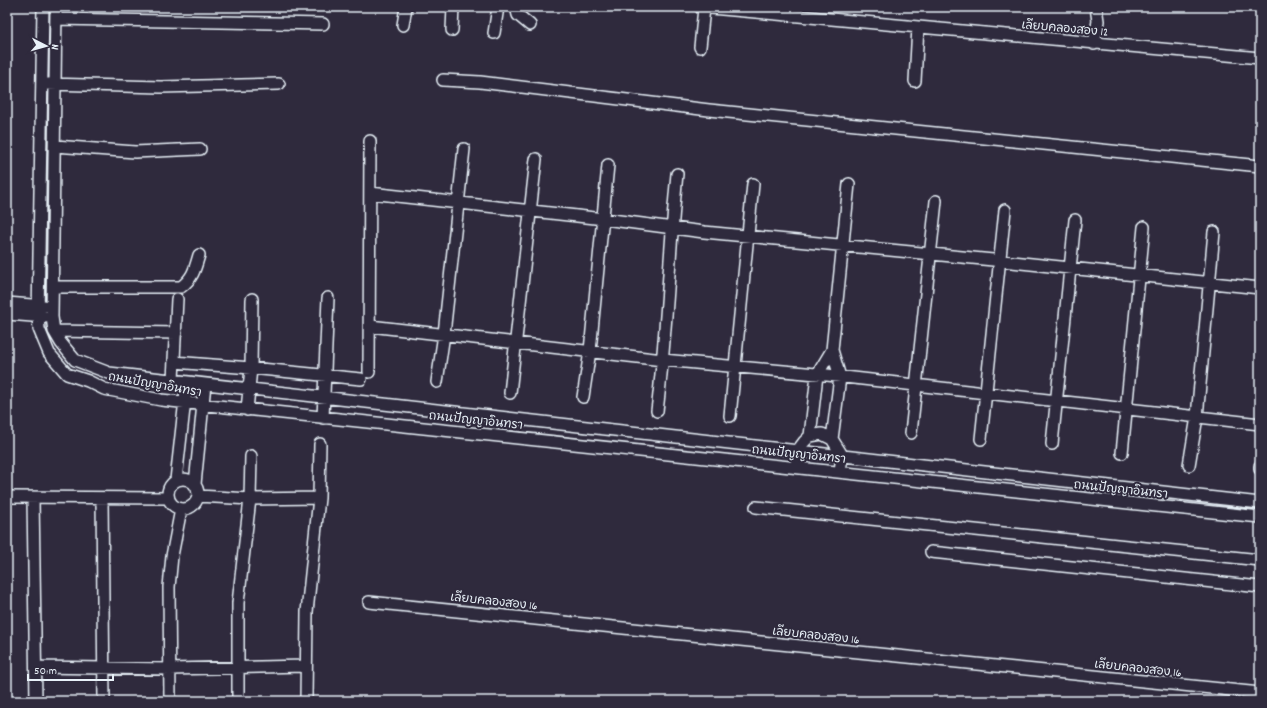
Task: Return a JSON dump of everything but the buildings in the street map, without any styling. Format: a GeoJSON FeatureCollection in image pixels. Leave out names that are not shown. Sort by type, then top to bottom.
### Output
{"type":"FeatureCollection","features":[{"type":"Feature","properties":{"kind":"street","name":"ถนนปัญญาอินทรา"},"geometry":{"type":"LineString","coordinates":[[43,7],[38,317],[39,328],[49,353],[67,374],[88,381],[104,389],[184,403],[1260,517]]}},
{"type":"Feature","properties":{"kind":"street","name":"ถนนปัญญาอินทรา"},"geometry":{"type":"LineString","coordinates":[[56,7],[52,312],[54,331],[61,343],[75,360],[109,373],[325,396],[1260,503]]}},
{"type":"Feature","properties":{"kind":"street"},"geometry":{"type":"LineString","coordinates":[[403,24],[406,7]]}},
{"type":"Feature","properties":{"kind":"street"},"geometry":{"type":"LineString","coordinates":[[452,30],[453,7]]}},
{"type":"Feature","properties":{"kind":"street"},"geometry":{"type":"LineString","coordinates":[[494,33],[498,7]]}},
{"type":"Feature","properties":{"kind":"street"},"geometry":{"type":"LineString","coordinates":[[516,7],[518,15],[530,26]]}},
{"type":"Feature","properties":{"kind":"street"},"geometry":{"type":"LineString","coordinates":[[700,47],[702,7]]}},
{"type":"Feature","properties":{"kind":"street","name":"เลียบคลองสอง 12"},"geometry":{"type":"LineString","coordinates":[[702,7],[1260,58]]}},
{"type":"Feature","properties":{"kind":"street"},"geometry":{"type":"LineString","coordinates":[[1094,44],[1098,20],[1096,7]]}},
{"type":"Feature","properties":{"kind":"street"},"geometry":{"type":"LineString","coordinates":[[56,19],[323,24]]}},
{"type":"Feature","properties":{"kind":"street"},"geometry":{"type":"LineString","coordinates":[[915,81],[918,27]]}},
{"type":"Feature","properties":{"kind":"street"},"geometry":{"type":"LineString","coordinates":[[443,80],[480,82],[709,110],[1260,166]]}},
{"type":"Feature","properties":{"kind":"street"},"geometry":{"type":"LineString","coordinates":[[42,84],[56,83],[161,87],[279,84]]}},
{"type":"Feature","properties":{"kind":"street"},"geometry":{"type":"LineString","coordinates":[[174,362],[326,376],[365,375],[370,326],[370,141]]}},
{"type":"Feature","properties":{"kind":"street"},"geometry":{"type":"LineString","coordinates":[[55,146],[135,152],[200,149]]}},
{"type":"Feature","properties":{"kind":"street"},"geometry":{"type":"LineString","coordinates":[[437,382],[444,334],[464,149]]}},
{"type":"Feature","properties":{"kind":"street"},"geometry":{"type":"LineString","coordinates":[[510,393],[536,158]]}},
{"type":"Feature","properties":{"kind":"street"},"geometry":{"type":"LineString","coordinates":[[583,397],[590,351],[608,166]]}},
{"type":"Feature","properties":{"kind":"street"},"geometry":{"type":"LineString","coordinates":[[657,411],[664,360],[672,228],[677,174]]}},
{"type":"Feature","properties":{"kind":"street"},"geometry":{"type":"LineString","coordinates":[[730,416],[753,184]]}},
{"type":"Feature","properties":{"kind":"street"},"geometry":{"type":"LineString","coordinates":[[832,439],[840,377],[832,350],[849,184]]}},
{"type":"Feature","properties":{"kind":"street"},"geometry":{"type":"LineString","coordinates":[[370,194],[604,219],[672,228],[1000,260],[1260,288]]}},
{"type":"Feature","properties":{"kind":"street"},"geometry":{"type":"LineString","coordinates":[[911,433],[936,200]]}},
{"type":"Feature","properties":{"kind":"street"},"geometry":{"type":"LineString","coordinates":[[981,439],[1005,210]]}},
{"type":"Feature","properties":{"kind":"street"},"geometry":{"type":"LineString","coordinates":[[1052,444],[1074,220]]}},
{"type":"Feature","properties":{"kind":"street"},"geometry":{"type":"LineString","coordinates":[[1122,453],[1144,227]]}},
{"type":"Feature","properties":{"kind":"street"},"geometry":{"type":"LineString","coordinates":[[1190,465],[1197,417],[1214,232]]}},
{"type":"Feature","properties":{"kind":"street"},"geometry":{"type":"LineString","coordinates":[[53,287],[181,287],[189,281],[195,272],[199,255]]}},
{"type":"Feature","properties":{"kind":"street"},"geometry":{"type":"LineString","coordinates":[[323,418],[326,376],[328,298]]}},
{"type":"Feature","properties":{"kind":"street"},"geometry":{"type":"LineString","coordinates":[[173,380],[177,299]]}},
{"type":"Feature","properties":{"kind":"street"},"geometry":{"type":"LineString","coordinates":[[247,410],[251,368],[252,299]]}},
{"type":"Feature","properties":{"kind":"street"},"geometry":{"type":"LineString","coordinates":[[7,303],[38,305],[52,312]]}},
{"type":"Feature","properties":{"kind":"street"},"geometry":{"type":"LineString","coordinates":[[7,314],[38,317],[52,312]]}},
{"type":"Feature","properties":{"kind":"street"},"geometry":{"type":"LineString","coordinates":[[370,326],[664,360],[817,374],[1260,424]]}},
{"type":"Feature","properties":{"kind":"street"},"geometry":{"type":"LineString","coordinates":[[54,331],[176,333]]}},
{"type":"Feature","properties":{"kind":"street"},"geometry":{"type":"LineString","coordinates":[[796,467],[798,450],[810,436],[817,374],[832,350]]}},
{"type":"Feature","properties":{"kind":"street"},"geometry":{"type":"LineString","coordinates":[[186,382],[176,480],[169,488],[168,498],[173,506],[182,509],[189,508],[195,503],[198,496],[195,484],[205,384]]}},
{"type":"Feature","properties":{"kind":"street"},"geometry":{"type":"LineString","coordinates":[[810,436],[822,434],[832,439],[842,455],[840,472]]}},
{"type":"Feature","properties":{"kind":"street"},"geometry":{"type":"LineString","coordinates":[[306,701],[305,666],[309,582],[319,498],[320,444]]}},
{"type":"Feature","properties":{"kind":"street"},"geometry":{"type":"LineString","coordinates":[[238,701],[237,668],[239,588],[250,499],[251,456]]}},
{"type":"Feature","properties":{"kind":"street"},"geometry":{"type":"LineString","coordinates":[[176,480],[186,479],[195,484]]}},
{"type":"Feature","properties":{"kind":"street"},"geometry":{"type":"LineString","coordinates":[[198,496],[250,499],[319,498]]}},
{"type":"Feature","properties":{"kind":"street"},"geometry":{"type":"LineString","coordinates":[[7,497],[168,498]]}},
{"type":"Feature","properties":{"kind":"street"},"geometry":{"type":"LineString","coordinates":[[33,498],[36,701]]}},
{"type":"Feature","properties":{"kind":"street"},"geometry":{"type":"LineString","coordinates":[[102,498],[104,701]]}},
{"type":"Feature","properties":{"kind":"street"},"geometry":{"type":"LineString","coordinates":[[756,507],[1260,560]]}},
{"type":"Feature","properties":{"kind":"street"},"geometry":{"type":"LineString","coordinates":[[170,701],[170,587],[172,556],[182,509]]}},
{"type":"Feature","properties":{"kind":"street"},"geometry":{"type":"LineString","coordinates":[[931,552],[1260,587]]}},
{"type":"Feature","properties":{"kind":"street","name":"เลียบคลองสอง 16"},"geometry":{"type":"LineString","coordinates":[[369,602],[1260,693]]}},
{"type":"Feature","properties":{"kind":"street"},"geometry":{"type":"LineString","coordinates":[[36,667],[170,669],[305,666]]}}]}
